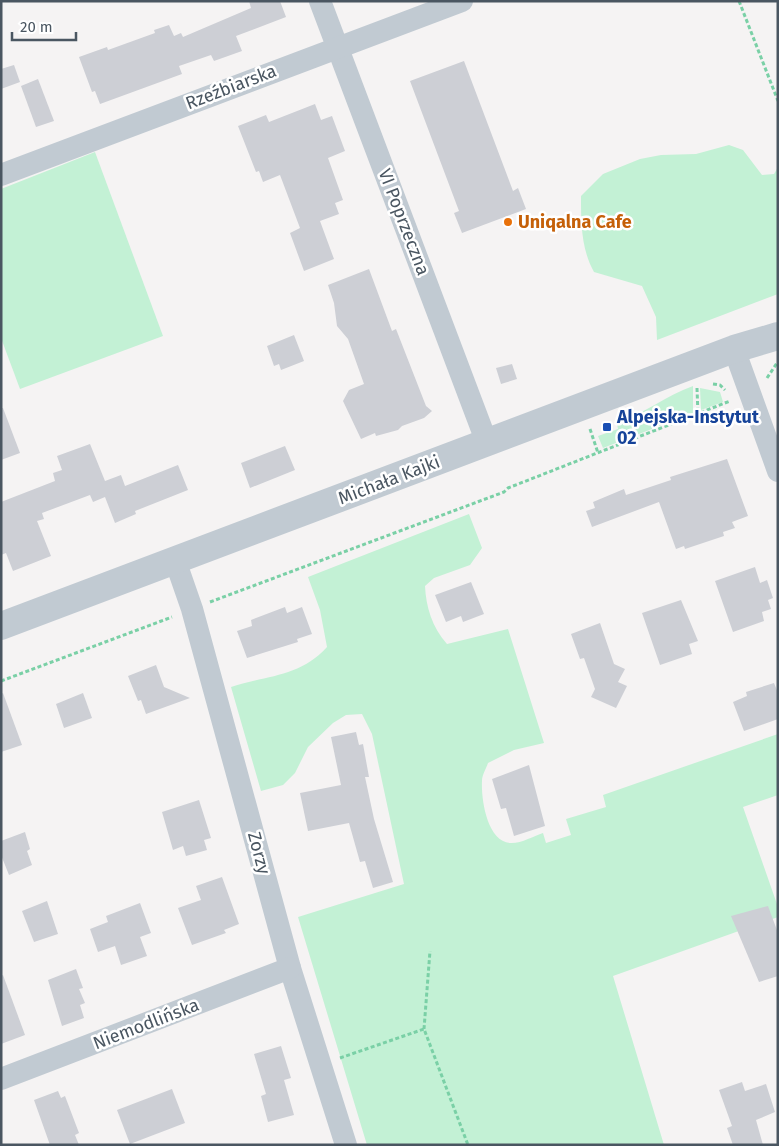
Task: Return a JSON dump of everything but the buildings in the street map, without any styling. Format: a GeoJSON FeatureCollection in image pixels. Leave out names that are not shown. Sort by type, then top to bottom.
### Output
{"type":"FeatureCollection","features":[{"type":"Feature","properties":{"kind":"street","name":"VI Poprzeczna"},"geometry":{"type":"LineString","coordinates":[[320,1],[486,443]]}},
{"type":"Feature","properties":{"kind":"street","name":"Rzeźbiarska"},"geometry":{"type":"LineString","coordinates":[[1,175],[462,1]]}},
{"type":"Feature","properties":{"kind":"street","name":"Michała Kajki"},"geometry":{"type":"LineString","coordinates":[[1,626],[734,349],[778,336]]}},
{"type":"Feature","properties":{"kind":"street"},"geometry":{"type":"LineString","coordinates":[[734,349],[757,387],[778,471]]}},
{"type":"Feature","properties":{"kind":"street","name":"Zorzy"},"geometry":{"type":"LineString","coordinates":[[175,560],[192,609],[290,968],[346,1145]]}},
{"type":"Feature","properties":{"kind":"street","name":"Niemodlińska"},"geometry":{"type":"LineString","coordinates":[[1,1079],[290,968]]}},
{"type":"Feature","properties":{"kind":"path"},"geometry":{"type":"LineString","coordinates":[[739,1],[778,101]]}},
{"type":"Feature","properties":{"kind":"path"},"geometry":{"type":"LineString","coordinates":[[1,681],[504,492],[508,488],[730,403],[732,396],[757,387],[778,362]]}},
{"type":"Feature","properties":{"kind":"path"},"geometry":{"type":"LineString","coordinates":[[430,951],[424,1029],[468,1145]]}},
{"type":"Feature","properties":{"kind":"path"},"geometry":{"type":"LineString","coordinates":[[321,1065],[424,1029]]}},
{"type":"Feature","properties":{"kind":"green space"},"geometry":{"type":"Polygon","coordinates":[[[729,145],[743,150],[762,175],[774,174],[778,167],[778,294],[657,340],[656,317],[642,286],[594,272],[584,245],[581,196],[603,174],[640,159],[661,155],[696,154],[729,145]]]}},
{"type":"Feature","properties":{"kind":"green space"},"geometry":{"type":"Polygon","coordinates":[[[95,152],[163,336],[20,389],[1,338],[1,189],[95,152]]]}},
{"type":"Feature","properties":{"kind":"green space"},"geometry":{"type":"Polygon","coordinates":[[[693,386],[693,413],[603,448],[598,436],[618,429],[617,424],[693,386]]]}},
{"type":"Feature","properties":{"kind":"green space"},"geometry":{"type":"Polygon","coordinates":[[[700,388],[720,392],[723,402],[701,410],[700,388]]]}},
{"type":"Feature","properties":{"kind":"green space"},"geometry":{"type":"Polygon","coordinates":[[[469,514],[482,548],[470,565],[434,578],[425,586],[431,616],[437,631],[447,644],[508,629],[544,743],[514,750],[488,763],[483,774],[484,808],[491,827],[502,840],[510,843],[518,842],[543,833],[546,843],[571,835],[566,819],[606,807],[603,795],[778,734],[778,795],[743,807],[778,907],[778,917],[613,976],[664,1145],[367,1145],[298,917],[404,884],[372,734],[362,714],[346,715],[333,723],[308,747],[295,773],[283,785],[261,791],[231,687],[295,670],[317,657],[327,647],[320,610],[308,577],[469,514]]]}},
{"type":"Feature","properties":{"kind":"place","name":"Uniqalna Cafe"},"geometry":{"type":"Point","coordinates":[508,222]}},
{"type":"Feature","properties":{"kind":"place","name":"Alpejska-Instytut 02"},"geometry":{"type":"Point","coordinates":[607,427]}}]}
